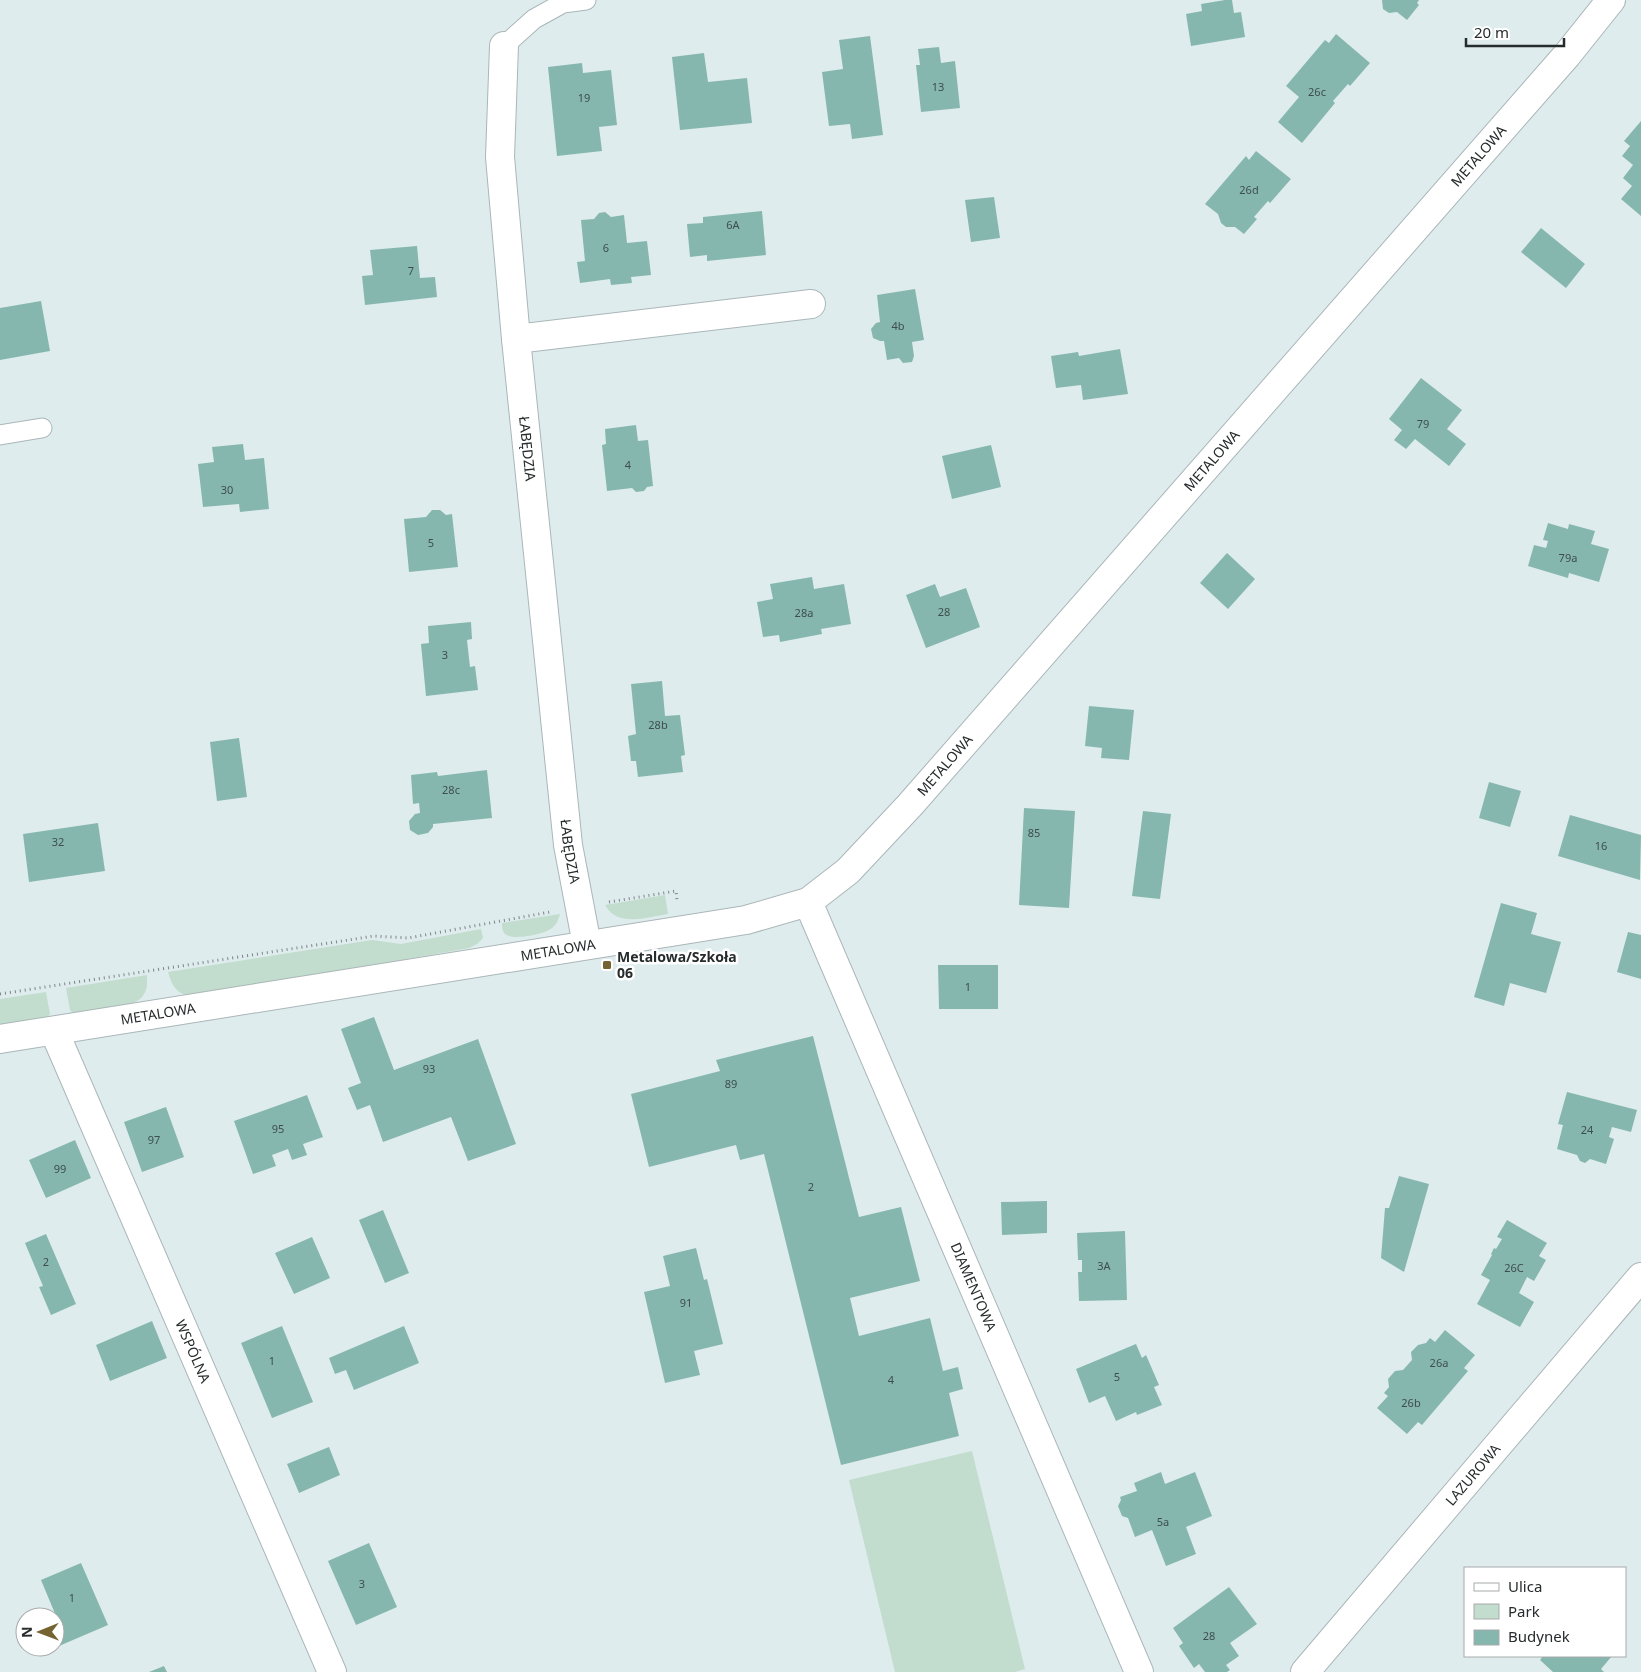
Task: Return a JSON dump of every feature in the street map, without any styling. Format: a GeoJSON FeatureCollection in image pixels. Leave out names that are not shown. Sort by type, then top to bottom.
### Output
{"type":"FeatureCollection","features":[{"type":"Feature","properties":{"kind":"street","name":"METALOWA"},"geometry":{"type":"LineString","coordinates":[[0,1039],[746,920],[808,902],[848,871],[910,805],[1560,63],[1611,0]]}},
{"type":"Feature","properties":{"kind":"street","name":"ŁABĘDZIA"},"geometry":{"type":"LineString","coordinates":[[504,46],[500,157],[516,340],[568,845],[587,945]]}},
{"type":"Feature","properties":{"kind":"street"},"geometry":{"type":"LineString","coordinates":[[516,340],[811,304]]}},
{"type":"Feature","properties":{"kind":"street","name":"DIAMENTOWA"},"geometry":{"type":"LineString","coordinates":[[808,902],[1139,1672]]}},
{"type":"Feature","properties":{"kind":"street","name":"WSPÓLNA"},"geometry":{"type":"LineString","coordinates":[[54,1031],[332,1672]]}},
{"type":"Feature","properties":{"kind":"street","name":"LAZUROWA"},"geometry":{"type":"LineString","coordinates":[[1305,1672],[1641,1277]]}},
{"type":"Feature","properties":{"kind":"lane","name":"ŁABĘDZIA"},"geometry":{"type":"LineString","coordinates":[[504,46],[534,19],[563,3],[586,0]]}},
{"type":"Feature","properties":{"kind":"lane"},"geometry":{"type":"LineString","coordinates":[[0,435],[42,428]]}},
{"type":"Feature","properties":{"kind":"path"},"geometry":{"type":"LineString","coordinates":[[600,903],[676,891],[678,906]]}},
{"type":"Feature","properties":{"kind":"path"},"geometry":{"type":"LineString","coordinates":[[0,994],[374,936],[408,938],[551,912]]}},
{"type":"Feature","properties":{"kind":"green space"},"geometry":{"type":"Polygon","coordinates":[[[665,895],[668,914],[651,917],[625,919],[617,917],[605,905],[665,895]]]}},
{"type":"Feature","properties":{"kind":"green space"},"geometry":{"type":"Polygon","coordinates":[[[560,914],[552,928],[536,934],[515,937],[505,934],[503,930],[502,923],[560,914]]]}},
{"type":"Feature","properties":{"kind":"green space"},"geometry":{"type":"Polygon","coordinates":[[[481,929],[483,938],[469,948],[196,997],[185,995],[177,990],[168,972],[372,940],[401,944],[481,929]]]}},
{"type":"Feature","properties":{"kind":"green space"},"geometry":{"type":"Polygon","coordinates":[[[147,975],[145,992],[140,999],[133,1003],[113,1010],[75,1016],[70,1010],[66,988],[147,975]]]}},
{"type":"Feature","properties":{"kind":"green space"},"geometry":{"type":"Polygon","coordinates":[[[46,992],[50,1014],[45,1021],[0,1028],[0,999],[46,992]]]}},
{"type":"Feature","properties":{"kind":"green space"},"geometry":{"type":"Polygon","coordinates":[[[972,1451],[1025,1669],[1015,1672],[895,1672],[849,1480],[972,1451]]]}},
{"type":"Feature","properties":{"kind":"building"},"geometry":{"type":"Polygon","coordinates":[[[1232,0],[1234,13],[1241,12],[1245,37],[1191,46],[1186,14],[1202,11],[1201,4],[1232,0]]]}},
{"type":"Feature","properties":{"kind":"building"},"geometry":{"type":"Polygon","coordinates":[[[1382,0],[1419,0],[1417,3],[1419,5],[1407,20],[1397,12],[1389,13],[1383,9],[1382,0]]]}},
{"type":"Feature","properties":{"kind":"building"},"geometry":{"type":"Polygon","coordinates":[[[1336,34],[1370,63],[1350,86],[1348,84],[1333,101],[1335,103],[1302,143],[1278,122],[1299,97],[1286,86],[1325,40],[1329,43],[1336,34]]]}},
{"type":"Feature","properties":{"kind":"building"},"geometry":{"type":"Polygon","coordinates":[[[870,36],[883,135],[852,139],[850,124],[829,126],[822,72],[843,69],[839,40],[870,36]]]}},
{"type":"Feature","properties":{"kind":"building"},"geometry":{"type":"Polygon","coordinates":[[[939,47],[941,63],[955,61],[960,108],[921,112],[916,65],[920,65],[918,49],[939,47]]]}},
{"type":"Feature","properties":{"kind":"building"},"geometry":{"type":"Polygon","coordinates":[[[704,53],[708,82],[747,78],[752,123],[680,130],[672,57],[704,53]]]}},
{"type":"Feature","properties":{"kind":"building"},"geometry":{"type":"Polygon","coordinates":[[[582,63],[583,73],[611,70],[617,125],[599,127],[602,151],[557,156],[548,67],[582,63]]]}},
{"type":"Feature","properties":{"kind":"building"},"geometry":{"type":"Polygon","coordinates":[[[1641,121],[1641,216],[1621,199],[1632,186],[1623,178],[1633,165],[1622,156],[1630,146],[1624,141],[1641,121]]]}},
{"type":"Feature","properties":{"kind":"building"},"geometry":{"type":"Polygon","coordinates":[[[1256,151],[1291,179],[1270,203],[1268,201],[1254,217],[1257,219],[1244,234],[1235,227],[1226,227],[1221,223],[1218,214],[1205,204],[1246,156],[1249,160],[1256,151]]]}},
{"type":"Feature","properties":{"kind":"building"},"geometry":{"type":"Polygon","coordinates":[[[994,197],[1000,238],[971,242],[965,200],[994,197]]]}},
{"type":"Feature","properties":{"kind":"building"},"geometry":{"type":"Polygon","coordinates":[[[762,211],[766,255],[707,261],[707,255],[690,257],[687,224],[703,223],[703,217],[762,211]]]}},
{"type":"Feature","properties":{"kind":"building"},"geometry":{"type":"Polygon","coordinates":[[[605,212],[611,217],[624,215],[627,243],[647,241],[651,275],[631,277],[632,283],[611,285],[610,279],[580,283],[577,262],[585,261],[581,220],[594,219],[599,213],[605,212]]]}},
{"type":"Feature","properties":{"kind":"building"},"geometry":{"type":"Polygon","coordinates":[[[1541,228],[1585,264],[1566,288],[1521,252],[1541,228]]]}},
{"type":"Feature","properties":{"kind":"building"},"geometry":{"type":"Polygon","coordinates":[[[417,246],[420,278],[435,277],[437,297],[365,305],[362,276],[373,275],[370,250],[417,246]]]}},
{"type":"Feature","properties":{"kind":"building"},"geometry":{"type":"Polygon","coordinates":[[[915,289],[924,340],[912,342],[914,356],[912,362],[903,363],[899,358],[887,360],[884,341],[873,338],[871,329],[876,323],[880,322],[877,295],[915,289]]]}},
{"type":"Feature","properties":{"kind":"building"},"geometry":{"type":"Polygon","coordinates":[[[41,301],[50,351],[0,360],[0,308],[41,301]]]}},
{"type":"Feature","properties":{"kind":"building"},"geometry":{"type":"Polygon","coordinates":[[[1120,349],[1128,394],[1083,400],[1081,385],[1056,388],[1051,356],[1078,352],[1079,356],[1120,349]]]}},
{"type":"Feature","properties":{"kind":"building"},"geometry":{"type":"Polygon","coordinates":[[[1421,378],[1462,410],[1447,429],[1466,444],[1449,466],[1415,439],[1406,449],[1394,440],[1402,430],[1389,419],[1421,378]]]}},
{"type":"Feature","properties":{"kind":"building"},"geometry":{"type":"Polygon","coordinates":[[[636,425],[638,441],[648,440],[653,486],[647,487],[644,491],[636,492],[632,488],[607,491],[602,445],[606,444],[605,429],[636,425]]]}},
{"type":"Feature","properties":{"kind":"building"},"geometry":{"type":"Polygon","coordinates":[[[243,444],[245,460],[264,458],[269,509],[240,512],[239,504],[203,507],[198,464],[214,462],[212,447],[243,444]]]}},
{"type":"Feature","properties":{"kind":"building"},"geometry":{"type":"Polygon","coordinates":[[[991,445],[1001,487],[952,499],[942,456],[991,445]]]}},
{"type":"Feature","properties":{"kind":"building"},"geometry":{"type":"Polygon","coordinates":[[[432,510],[440,510],[446,515],[452,514],[458,567],[409,572],[404,519],[426,517],[432,510]]]}},
{"type":"Feature","properties":{"kind":"building"},"geometry":{"type":"Polygon","coordinates":[[[1548,523],[1568,529],[1569,524],[1595,531],[1591,544],[1609,549],[1599,582],[1569,573],[1568,578],[1528,566],[1534,545],[1546,548],[1548,541],[1543,540],[1548,523]]]}},
{"type":"Feature","properties":{"kind":"building"},"geometry":{"type":"Polygon","coordinates":[[[1227,553],[1255,579],[1228,609],[1200,583],[1227,553]]]}},
{"type":"Feature","properties":{"kind":"building"},"geometry":{"type":"Polygon","coordinates":[[[812,577],[814,589],[844,584],[851,624],[821,629],[822,634],[780,642],[779,635],[763,637],[757,602],[773,599],[770,584],[812,577]]]}},
{"type":"Feature","properties":{"kind":"building"},"geometry":{"type":"Polygon","coordinates":[[[935,584],[940,597],[966,588],[980,627],[926,648],[906,595],[935,584]]]}},
{"type":"Feature","properties":{"kind":"building"},"geometry":{"type":"Polygon","coordinates":[[[471,622],[472,639],[467,640],[470,667],[475,666],[478,690],[426,696],[421,644],[429,643],[428,626],[471,622]]]}},
{"type":"Feature","properties":{"kind":"building"},"geometry":{"type":"Polygon","coordinates":[[[662,681],[665,716],[680,715],[685,755],[681,756],[683,772],[638,777],[636,761],[631,761],[628,736],[636,734],[631,684],[662,681]]]}},
{"type":"Feature","properties":{"kind":"building"},"geometry":{"type":"Polygon","coordinates":[[[1089,706],[1134,710],[1129,760],[1101,758],[1102,748],[1085,746],[1089,706]]]}},
{"type":"Feature","properties":{"kind":"building"},"geometry":{"type":"Polygon","coordinates":[[[239,738],[247,797],[217,801],[210,742],[239,738]]]}},
{"type":"Feature","properties":{"kind":"building"},"geometry":{"type":"Polygon","coordinates":[[[487,770],[492,818],[433,824],[428,833],[418,835],[410,830],[409,821],[415,814],[420,813],[419,803],[413,804],[411,775],[437,772],[438,776],[487,770]]]}},
{"type":"Feature","properties":{"kind":"building"},"geometry":{"type":"Polygon","coordinates":[[[1489,782],[1521,791],[1510,827],[1479,818],[1489,782]]]}},
{"type":"Feature","properties":{"kind":"building"},"geometry":{"type":"Polygon","coordinates":[[[1024,808],[1075,811],[1069,908],[1019,905],[1024,808]]]}},
{"type":"Feature","properties":{"kind":"building"},"geometry":{"type":"Polygon","coordinates":[[[1143,811],[1171,814],[1160,899],[1132,896],[1143,811]]]}},
{"type":"Feature","properties":{"kind":"building"},"geometry":{"type":"Polygon","coordinates":[[[1570,815],[1641,835],[1640,880],[1558,856],[1570,815]]]}},
{"type":"Feature","properties":{"kind":"building"},"geometry":{"type":"Polygon","coordinates":[[[98,823],[105,871],[29,882],[23,834],[98,823]]]}},
{"type":"Feature","properties":{"kind":"building"},"geometry":{"type":"Polygon","coordinates":[[[1501,903],[1537,913],[1531,934],[1561,942],[1546,993],[1510,983],[1504,1006],[1474,997],[1501,903]]]}},
{"type":"Feature","properties":{"kind":"building"},"geometry":{"type":"Polygon","coordinates":[[[1628,932],[1641,935],[1641,979],[1617,972],[1628,932]]]}},
{"type":"Feature","properties":{"kind":"building"},"geometry":{"type":"Polygon","coordinates":[[[938,965],[998,965],[998,1009],[939,1009],[938,965]]]}},
{"type":"Feature","properties":{"kind":"building"},"geometry":{"type":"Polygon","coordinates":[[[374,1017],[394,1070],[478,1039],[516,1144],[468,1161],[451,1117],[383,1142],[370,1105],[357,1110],[348,1088],[361,1083],[341,1029],[374,1017]]]}},
{"type":"Feature","properties":{"kind":"building"},"geometry":{"type":"Polygon","coordinates":[[[813,1036],[859,1217],[901,1207],[920,1281],[850,1298],[859,1336],[930,1318],[943,1371],[958,1367],[963,1389],[949,1393],[959,1436],[841,1465],[764,1154],[740,1160],[736,1145],[649,1167],[631,1094],[720,1071],[716,1060],[813,1036]]]}},
{"type":"Feature","properties":{"kind":"building"},"geometry":{"type":"Polygon","coordinates":[[[1567,1092],[1637,1110],[1631,1132],[1612,1127],[1609,1137],[1614,1139],[1606,1164],[1590,1159],[1585,1163],[1580,1161],[1577,1155],[1557,1149],[1563,1125],[1558,1124],[1567,1092]]]}},
{"type":"Feature","properties":{"kind":"building"},"geometry":{"type":"Polygon","coordinates":[[[307,1095],[323,1137],[303,1144],[307,1155],[292,1160],[288,1149],[272,1155],[276,1166],[253,1174],[234,1121],[307,1095]]]}},
{"type":"Feature","properties":{"kind":"building"},"geometry":{"type":"Polygon","coordinates":[[[166,1107],[184,1157],[142,1172],[124,1122],[166,1107]]]}},
{"type":"Feature","properties":{"kind":"building"},"geometry":{"type":"Polygon","coordinates":[[[75,1140],[91,1178],[46,1198],[29,1160],[75,1140]]]}},
{"type":"Feature","properties":{"kind":"building"},"geometry":{"type":"Polygon","coordinates":[[[1399,1176],[1429,1184],[1404,1272],[1381,1258],[1385,1208],[1389,1208],[1399,1176]]]}},
{"type":"Feature","properties":{"kind":"building"},"geometry":{"type":"Polygon","coordinates":[[[1047,1201],[1047,1233],[1002,1235],[1001,1202],[1047,1201]]]}},
{"type":"Feature","properties":{"kind":"building"},"geometry":{"type":"Polygon","coordinates":[[[383,1210],[409,1273],[385,1283],[359,1220],[383,1210]]]}},
{"type":"Feature","properties":{"kind":"building"},"geometry":{"type":"Polygon","coordinates":[[[1507,1220],[1547,1243],[1539,1256],[1546,1260],[1534,1281],[1527,1277],[1519,1293],[1534,1302],[1520,1327],[1477,1304],[1490,1280],[1481,1275],[1494,1248],[1496,1249],[1502,1239],[1497,1237],[1507,1220]]]}},
{"type":"Feature","properties":{"kind":"building"},"geometry":{"type":"Polygon","coordinates":[[[1125,1231],[1127,1300],[1079,1301],[1078,1272],[1082,1272],[1082,1260],[1078,1260],[1077,1233],[1125,1231]]]}},
{"type":"Feature","properties":{"kind":"building"},"geometry":{"type":"Polygon","coordinates":[[[46,1234],[76,1304],[51,1315],[39,1287],[43,1286],[25,1243],[46,1234]]]}},
{"type":"Feature","properties":{"kind":"building"},"geometry":{"type":"Polygon","coordinates":[[[312,1237],[330,1278],[294,1294],[275,1253],[312,1237]]]}},
{"type":"Feature","properties":{"kind":"building"},"geometry":{"type":"Polygon","coordinates":[[[696,1248],[704,1280],[707,1279],[723,1344],[694,1351],[700,1375],[665,1383],[644,1292],[670,1286],[663,1256],[696,1248]]]}},
{"type":"Feature","properties":{"kind":"building"},"geometry":{"type":"Polygon","coordinates":[[[152,1321],[167,1358],[110,1381],[96,1345],[152,1321]]]}},
{"type":"Feature","properties":{"kind":"building"},"geometry":{"type":"Polygon","coordinates":[[[282,1326],[313,1402],[272,1418],[241,1343],[282,1326]]]}},
{"type":"Feature","properties":{"kind":"building"},"geometry":{"type":"Polygon","coordinates":[[[404,1326],[419,1363],[354,1390],[346,1370],[335,1374],[329,1358],[404,1326]]]}},
{"type":"Feature","properties":{"kind":"building"},"geometry":{"type":"Polygon","coordinates":[[[1445,1330],[1475,1355],[1464,1368],[1468,1371],[1422,1425],[1418,1422],[1407,1434],[1377,1408],[1388,1396],[1384,1393],[1389,1387],[1388,1379],[1395,1371],[1403,1370],[1412,1360],[1411,1352],[1418,1345],[1426,1343],[1430,1338],[1435,1342],[1445,1330]]]}},
{"type":"Feature","properties":{"kind":"building"},"geometry":{"type":"Polygon","coordinates":[[[1136,1344],[1142,1358],[1146,1355],[1159,1385],[1154,1387],[1162,1405],[1137,1415],[1136,1412],[1116,1421],[1105,1396],[1089,1403],[1076,1369],[1136,1344]]]}},
{"type":"Feature","properties":{"kind":"building"},"geometry":{"type":"Polygon","coordinates":[[[329,1447],[340,1475],[299,1493],[287,1464],[329,1447]]]}},
{"type":"Feature","properties":{"kind":"building"},"geometry":{"type":"Polygon","coordinates":[[[1161,1472],[1165,1484],[1195,1472],[1212,1516],[1186,1527],[1196,1554],[1166,1566],[1152,1530],[1135,1537],[1128,1518],[1122,1516],[1118,1506],[1121,1500],[1120,1497],[1137,1491],[1134,1483],[1161,1472]]]}},
{"type":"Feature","properties":{"kind":"building"},"geometry":{"type":"Polygon","coordinates":[[[369,1543],[397,1607],[356,1625],[328,1561],[369,1543]]]}},
{"type":"Feature","properties":{"kind":"building"},"geometry":{"type":"Polygon","coordinates":[[[81,1563],[108,1625],[65,1643],[65,1607],[52,1607],[41,1580],[81,1563]]]}},
{"type":"Feature","properties":{"kind":"building"},"geometry":{"type":"Polygon","coordinates":[[[1229,1587],[1257,1624],[1230,1643],[1239,1656],[1226,1665],[1230,1670],[1227,1672],[1205,1672],[1199,1664],[1194,1668],[1179,1646],[1183,1643],[1173,1628],[1229,1587]]]}},
{"type":"Feature","properties":{"kind":"building"},"geometry":{"type":"Polygon","coordinates":[[[1542,1657],[1611,1657],[1601,1669],[1604,1672],[1553,1672],[1540,1660],[1542,1657]]]}},
{"type":"Feature","properties":{"kind":"building"},"geometry":{"type":"Polygon","coordinates":[[[164,1666],[167,1672],[149,1672],[164,1666]]]}},
{"type":"Feature","properties":{"kind":"place","name":"Metalowa/Szkoła 06"},"geometry":{"type":"Point","coordinates":[607,965]}}]}
